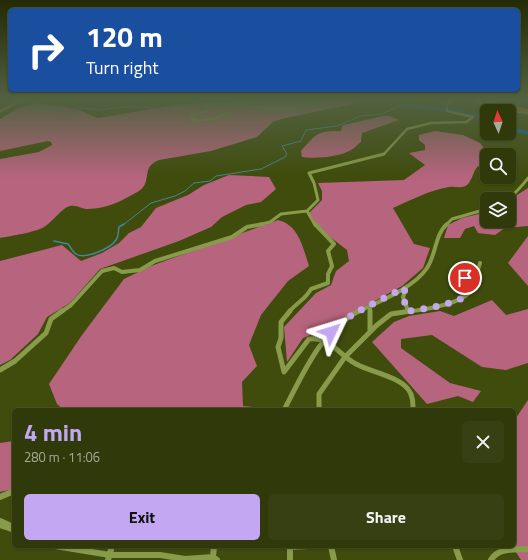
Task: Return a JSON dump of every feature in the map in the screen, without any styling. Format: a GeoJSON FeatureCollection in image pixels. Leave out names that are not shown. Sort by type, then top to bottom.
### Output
{"type":"FeatureCollection","features":[{"type":"Feature","properties":{"kind":"street"},"geometry":{"type":"LineString","coordinates":[[0,370],[15,361],[46,333],[51,319],[71,305],[102,271],[114,268],[122,272],[140,270],[155,261],[232,237],[247,227],[270,222],[281,214],[307,211],[318,200],[314,183],[309,173],[384,154],[407,129],[422,125]]}},
{"type":"Feature","properties":{"kind":"street"},"geometry":{"type":"LineString","coordinates":[[516,192],[523,186],[528,178]]}},
{"type":"Feature","properties":{"kind":"street"},"geometry":{"type":"LineString","coordinates":[[307,211],[316,226],[334,244],[328,251],[332,266],[328,274],[328,283],[311,289],[306,298],[295,305],[281,322],[281,338],[278,347],[284,372],[309,339],[315,337],[334,345],[345,358],[354,364],[408,389],[413,400],[414,408]]}},
{"type":"Feature","properties":{"kind":"street"},"geometry":{"type":"LineString","coordinates":[[286,408],[313,356],[324,340],[341,322],[413,282],[427,269],[435,253],[439,234],[447,223],[459,216],[480,212]]}},
{"type":"Feature","properties":{"kind":"street"},"geometry":{"type":"LineString","coordinates":[[319,408],[320,394],[345,358],[370,331],[391,314],[426,309],[464,298],[469,293],[469,288],[465,278],[478,270],[480,263]]}},
{"type":"Feature","properties":{"kind":"street"},"geometry":{"type":"LineString","coordinates":[[404,288],[405,292],[403,298],[408,311]]}},
{"type":"Feature","properties":{"kind":"street"},"geometry":{"type":"LineString","coordinates":[[370,305],[370,331]]}},
{"type":"Feature","properties":{"kind":"street"},"geometry":{"type":"LineString","coordinates":[[0,497],[12,492]]}},
{"type":"Feature","properties":{"kind":"street"},"geometry":{"type":"LineString","coordinates":[[0,521],[9,525],[12,529]]}},
{"type":"Feature","properties":{"kind":"street"},"geometry":{"type":"LineString","coordinates":[[0,525],[12,529]]}},
{"type":"Feature","properties":{"kind":"street"},"geometry":{"type":"LineString","coordinates":[[64,548],[109,558],[160,555],[185,559],[215,559],[214,548]]}},
{"type":"Feature","properties":{"kind":"street"},"geometry":{"type":"LineString","coordinates":[[109,558],[112,548]]}},
{"type":"Feature","properties":{"kind":"street"},"geometry":{"type":"LineString","coordinates":[[290,548],[290,560]]}},
{"type":"Feature","properties":{"kind":"street"},"geometry":{"type":"LineString","coordinates":[[331,548],[334,560]]}},
{"type":"Feature","properties":{"kind":"street"},"geometry":{"type":"LineString","coordinates":[[456,548],[460,560]]}},
{"type":"Feature","properties":{"kind":"street"},"geometry":{"type":"LineString","coordinates":[[491,560],[492,556],[502,550],[528,549]]}},
{"type":"Feature","properties":{"kind":"shaded area"},"geometry":{"type":"Polygon","coordinates":[[[0,125],[270,125],[257,137],[211,151],[159,160],[153,163],[148,171],[143,187],[139,191],[108,206],[95,209],[85,209],[70,206],[64,209],[41,229],[0,238],[0,159],[39,152],[52,145],[51,142],[48,141],[0,151],[0,125]]]}},
{"type":"Feature","properties":{"kind":"shaded area"},"geometry":{"type":"Polygon","coordinates":[[[343,125],[384,125],[362,133],[361,142],[352,149],[341,154],[314,158],[302,157],[301,151],[318,134],[341,131],[343,125]]]}},
{"type":"Feature","properties":{"kind":"shaded area"},"geometry":{"type":"Polygon","coordinates":[[[435,131],[463,135],[480,143],[484,148],[480,148],[480,166],[478,166],[467,185],[435,190],[393,208],[414,244],[430,248],[423,268],[402,286],[316,333],[303,338],[287,362],[284,327],[316,293],[331,285],[336,271],[349,261],[347,250],[317,227],[309,213],[322,200],[322,191],[318,183],[404,180],[425,165],[409,153],[425,150],[425,145],[419,140],[419,135],[435,131]]]}},
{"type":"Feature","properties":{"kind":"shaded area"},"geometry":{"type":"Polygon","coordinates":[[[229,175],[269,177],[276,189],[261,202],[246,205],[222,217],[211,227],[179,241],[100,269],[70,303],[47,317],[38,334],[10,360],[0,365],[0,261],[62,245],[81,261],[102,253],[119,243],[129,233],[141,227],[156,208],[188,195],[204,185],[229,175]]]}},
{"type":"Feature","properties":{"kind":"shaded area"},"geometry":{"type":"Polygon","coordinates":[[[528,188],[528,226],[516,227],[517,195],[528,188]]]}},
{"type":"Feature","properties":{"kind":"shaded area"},"geometry":{"type":"Polygon","coordinates":[[[480,214],[480,228],[505,228],[495,235],[478,233],[474,226],[465,229],[460,238],[444,238],[448,225],[462,218],[480,214]]]}},
{"type":"Feature","properties":{"kind":"shaded area"},"geometry":{"type":"Polygon","coordinates":[[[278,220],[291,227],[295,232],[302,245],[309,266],[288,281],[261,315],[249,345],[257,366],[242,382],[243,406],[264,408],[62,408],[57,404],[49,384],[82,335],[124,279],[151,266],[278,220]]]}},
{"type":"Feature","properties":{"kind":"shaded area"},"geometry":{"type":"Polygon","coordinates":[[[528,236],[528,286],[508,263],[528,236]]]}},
{"type":"Feature","properties":{"kind":"shaded area"},"geometry":{"type":"Polygon","coordinates":[[[492,300],[506,315],[528,309],[528,363],[506,370],[482,367],[432,335],[401,339],[401,348],[450,383],[481,391],[473,402],[458,396],[427,404],[372,342],[394,322],[409,316],[440,311],[454,316],[492,300]]]}},
{"type":"Feature","properties":{"kind":"shaded area"},"geometry":{"type":"Polygon","coordinates":[[[528,400],[528,560],[521,560],[513,548],[516,548],[516,418],[528,400]]]}},
{"type":"Feature","properties":{"kind":"shaded area"},"geometry":{"type":"Polygon","coordinates":[[[12,441],[12,489],[0,492],[0,443],[12,441]]]}},
{"type":"Feature","properties":{"kind":"waterway"},"geometry":{"type":"LineString","coordinates":[[123,225],[151,203],[175,196],[185,191],[194,183],[210,181],[216,176],[261,169],[285,157],[287,154],[282,146],[301,141],[306,130],[339,125]]}},
{"type":"Feature","properties":{"kind":"waterway"},"geometry":{"type":"LineString","coordinates":[[516,130],[528,133]]}},
{"type":"Feature","properties":{"kind":"waterway"},"geometry":{"type":"LineString","coordinates":[[54,241],[68,244],[76,254],[91,254],[104,250],[113,243],[118,237],[119,227],[124,224]]}},
{"type":"Feature","properties":{"kind":"route"},"geometry":{"type":"LineString","coordinates":[[331,332],[341,322],[353,314],[404,288],[405,292],[403,298],[408,311],[426,309],[464,298],[469,293],[469,288],[465,278]]}}]}
